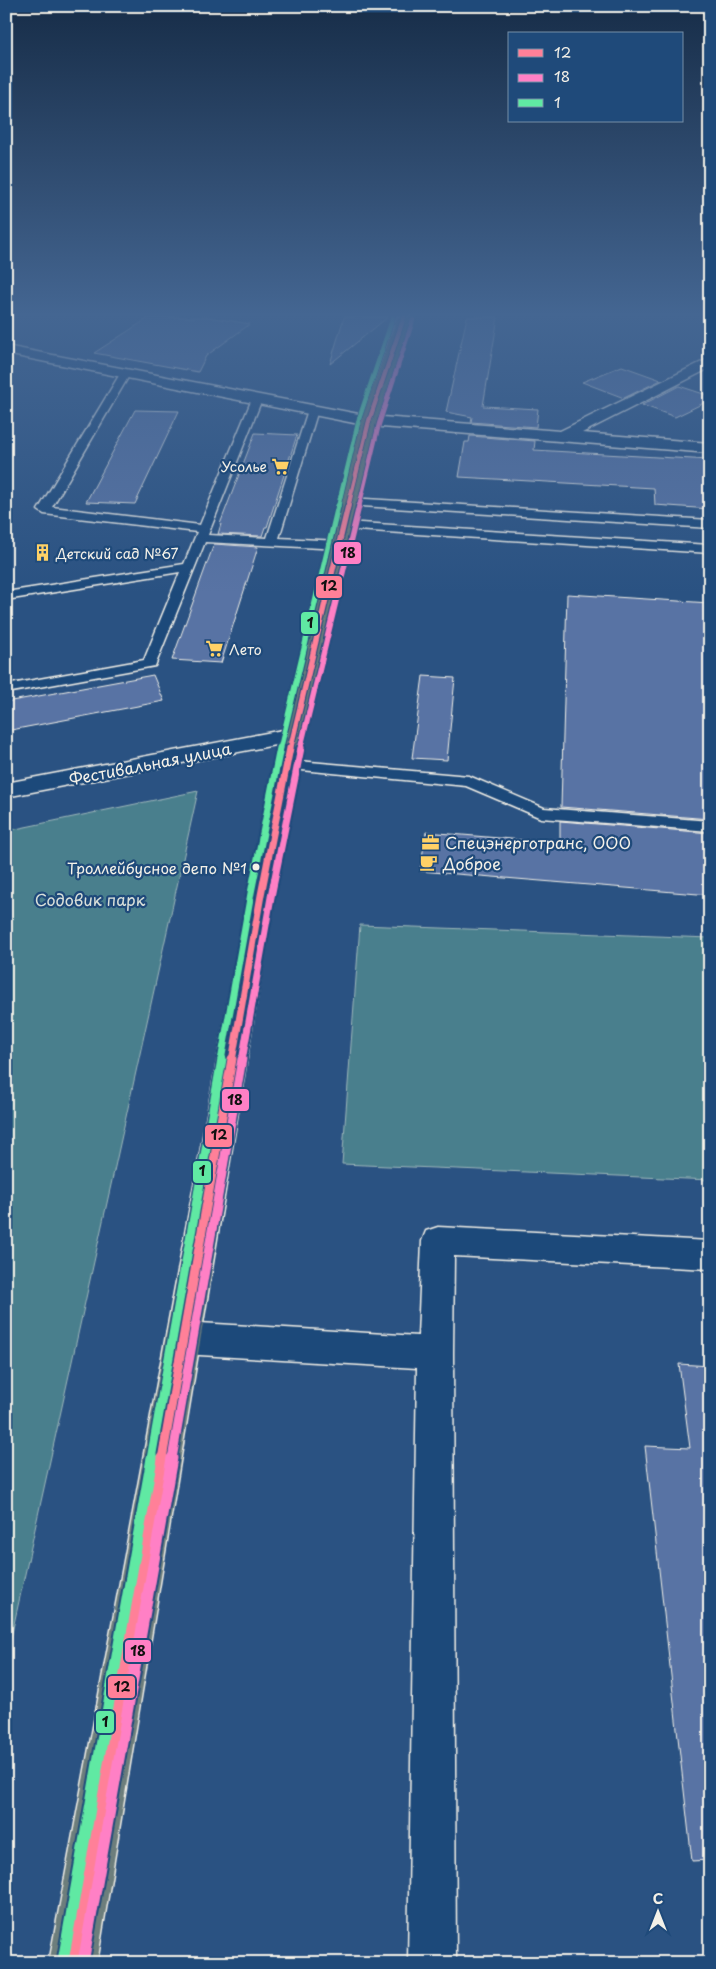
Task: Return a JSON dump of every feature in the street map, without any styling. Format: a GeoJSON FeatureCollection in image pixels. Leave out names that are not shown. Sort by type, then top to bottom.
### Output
{"type":"FeatureCollection","features":[{"type":"Feature","properties":{"kind":"main road"},"geometry":{"type":"LineString","coordinates":[[73,1963],[261,895],[293,735],[374,409]]}},
{"type":"Feature","properties":{"kind":"street"},"geometry":{"type":"LineString","coordinates":[[307,409],[370,421],[710,448]]}},
{"type":"Feature","properties":{"kind":"street"},"geometry":{"type":"LineString","coordinates":[[563,436],[617,409]]}},
{"type":"Feature","properties":{"kind":"street","name":"Фестивальная улица"},"geometry":{"type":"LineString","coordinates":[[6,790],[293,735]]}},
{"type":"Feature","properties":{"kind":"street"},"geometry":{"type":"LineString","coordinates":[[432,1963],[435,1353],[438,1241],[710,1254]]}},
{"type":"Feature","properties":{"kind":"street"},"geometry":{"type":"LineString","coordinates":[[183,1338],[435,1353]]}},
{"type":"Feature","properties":{"kind":"lane"},"geometry":{"type":"LineString","coordinates":[[104,409],[44,510],[272,542],[345,525],[710,524]]}},
{"type":"Feature","properties":{"kind":"lane"},"geometry":{"type":"LineString","coordinates":[[6,689],[150,663],[254,409]]}},
{"type":"Feature","properties":{"kind":"lane"},"geometry":{"type":"LineString","coordinates":[[272,542],[313,410]]}},
{"type":"Feature","properties":{"kind":"lane"},"geometry":{"type":"LineString","coordinates":[[345,525],[710,550]]}},
{"type":"Feature","properties":{"kind":"lane"},"geometry":{"type":"LineString","coordinates":[[6,596],[190,567]]}},
{"type":"Feature","properties":{"kind":"lane"},"geometry":{"type":"LineString","coordinates":[[287,765],[469,781],[541,813],[710,826]]}},
{"type":"Feature","properties":{"kind":"green space","name":"Содовик парк"},"geometry":{"type":"Polygon","coordinates":[[[198,791],[6,1660],[6,831],[198,791]]]}},
{"type":"Feature","properties":{"kind":"green space"},"geometry":{"type":"Polygon","coordinates":[[[360,925],[710,938],[710,1180],[342,1164],[360,925]]]}},
{"type":"Feature","properties":{"kind":"building"},"geometry":{"type":"Polygon","coordinates":[[[447,409],[538,409],[536,427],[471,422],[472,417],[446,412],[447,409]]]}},
{"type":"Feature","properties":{"kind":"building"},"geometry":{"type":"Polygon","coordinates":[[[653,409],[692,409],[675,417],[653,409]]]}},
{"type":"Feature","properties":{"kind":"building"},"geometry":{"type":"Polygon","coordinates":[[[135,410],[179,411],[135,504],[86,502],[135,410]]]}},
{"type":"Feature","properties":{"kind":"building"},"geometry":{"type":"Polygon","coordinates":[[[255,433],[297,435],[267,527],[265,527],[262,536],[218,534],[220,524],[255,433]]]}},
{"type":"Feature","properties":{"kind":"building"},"geometry":{"type":"Polygon","coordinates":[[[470,436],[535,441],[534,450],[710,460],[710,509],[655,505],[654,488],[459,477],[465,442],[469,442],[470,436]]]}},
{"type":"Feature","properties":{"kind":"building"},"geometry":{"type":"Polygon","coordinates":[[[214,544],[258,547],[221,663],[172,660],[214,544]]]}},
{"type":"Feature","properties":{"kind":"building"},"geometry":{"type":"Polygon","coordinates":[[[567,594],[710,603],[710,819],[561,807],[567,594]]]}},
{"type":"Feature","properties":{"kind":"building"},"geometry":{"type":"Polygon","coordinates":[[[153,675],[164,701],[6,731],[6,702],[153,675]]]}},
{"type":"Feature","properties":{"kind":"building"},"geometry":{"type":"Polygon","coordinates":[[[423,676],[455,678],[447,760],[412,758],[423,676]]]}},
{"type":"Feature","properties":{"kind":"building"},"geometry":{"type":"Polygon","coordinates":[[[560,821],[710,833],[710,895],[420,871],[426,832],[560,843],[560,821]]]}},
{"type":"Feature","properties":{"kind":"building"},"geometry":{"type":"Polygon","coordinates":[[[679,1364],[710,1366],[710,1860],[692,1861],[645,1446],[690,1448],[679,1364]]]}},
{"type":"Feature","properties":{"kind":"transit line","name":"1"},"geometry":{"type":"LineString","coordinates":[[63,1961],[251,893],[283,733],[362,409]]}},
{"type":"Feature","properties":{"kind":"transit line","name":"12"},"geometry":{"type":"LineString","coordinates":[[73,1963],[261,895],[293,735],[373,409]]}},
{"type":"Feature","properties":{"kind":"transit line","name":"18"},"geometry":{"type":"LineString","coordinates":[[83,1963],[271,897],[303,737],[384,409]]}},
{"type":"Feature","properties":{"kind":"place","name":"Усолье"},"geometry":{"type":"Point","coordinates":[281,466]}},
{"type":"Feature","properties":{"kind":"place","name":"Детский сад №67"},"geometry":{"type":"Point","coordinates":[42,553]}},
{"type":"Feature","properties":{"kind":"place","name":"Лето"},"geometry":{"type":"Point","coordinates":[215,649]}},
{"type":"Feature","properties":{"kind":"place","name":"Спецэнерготранс, ООО"},"geometry":{"type":"Point","coordinates":[431,842]}},
{"type":"Feature","properties":{"kind":"place","name":"Доброе"},"geometry":{"type":"Point","coordinates":[429,863]}},
{"type":"Feature","properties":{"kind":"place","name":"Троллейбусное депо №1"},"geometry":{"type":"Point","coordinates":[256,867]}}]}
